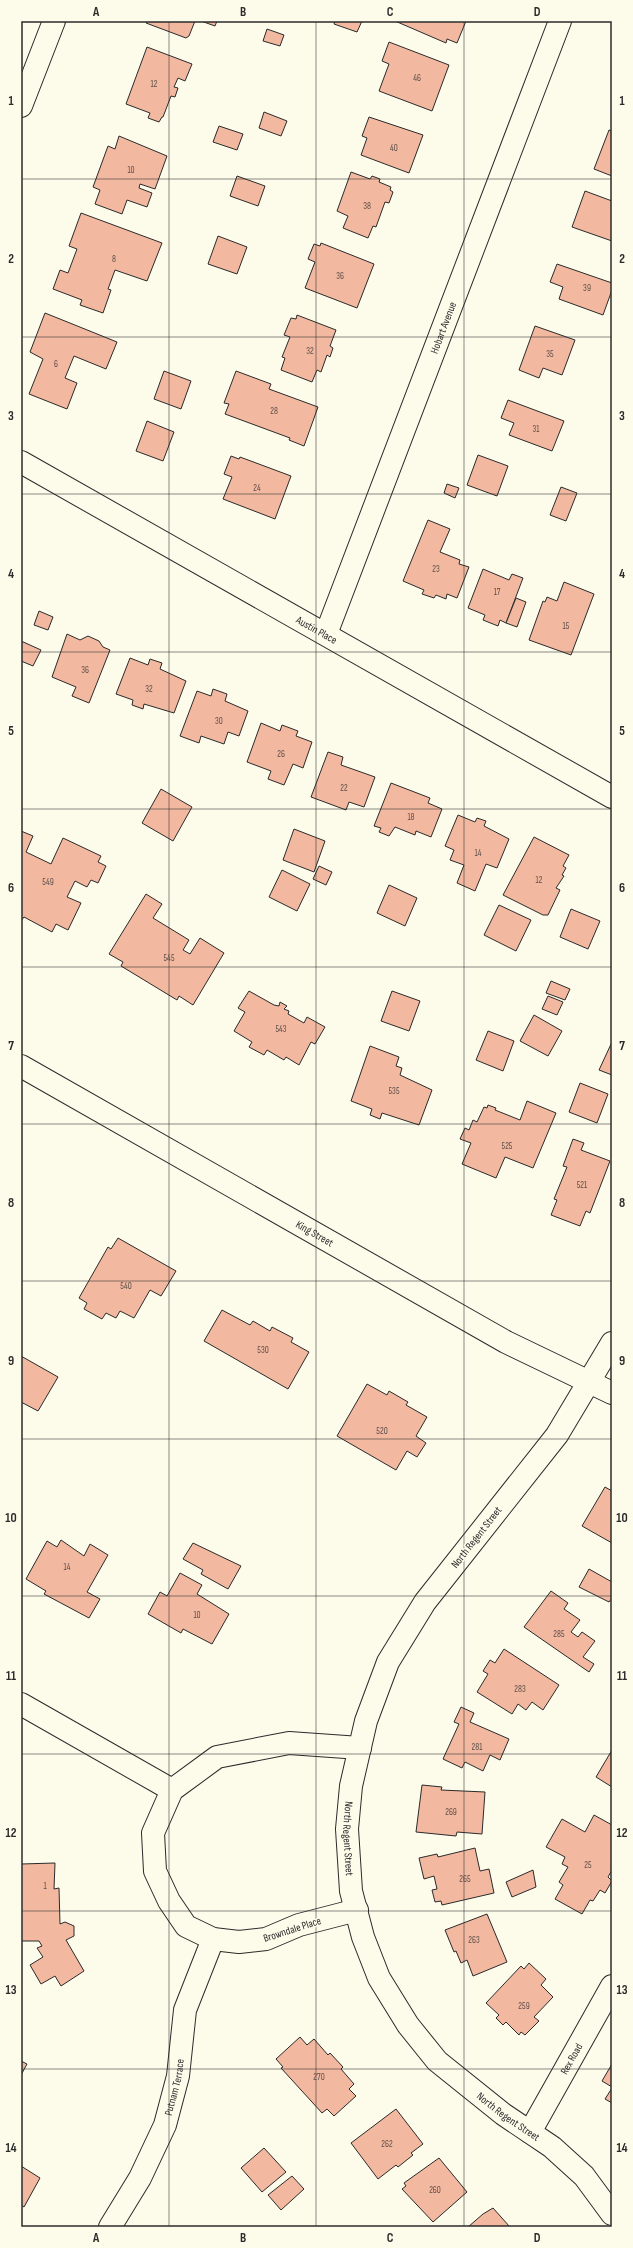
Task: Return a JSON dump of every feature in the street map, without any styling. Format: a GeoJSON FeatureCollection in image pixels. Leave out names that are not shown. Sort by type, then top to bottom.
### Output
{"type":"FeatureCollection","features":[{"type":"Feature","properties":{"kind":"street"},"geometry":{"type":"LineString","coordinates":[[21,106],[54,21]]}},
{"type":"Feature","properties":{"kind":"street","name":"Hobart Avenue"},"geometry":{"type":"LineString","coordinates":[[326,634],[560,21]]}},
{"type":"Feature","properties":{"kind":"street","name":"Austin Place"},"geometry":{"type":"LineString","coordinates":[[21,462],[612,796]]}},
{"type":"Feature","properties":{"kind":"street","name":"King Street"},"geometry":{"type":"LineString","coordinates":[[21,1066],[506,1342],[612,1393]]}},
{"type":"Feature","properties":{"kind":"street","name":"North Regent Street"},"geometry":{"type":"LineString","coordinates":[[612,1343],[557,1435],[425,1602],[388,1662],[366,1721],[351,1786],[347,1829],[351,1891],[363,1937],[379,1978],[408,2025],[437,2061],[503,2114],[552,2147],[584,2176],[612,2214]]}},
{"type":"Feature","properties":{"kind":"street"},"geometry":{"type":"LineString","coordinates":[[21,1704],[172,1790]]}},
{"type":"Feature","properties":{"kind":"street","name":"Browndale Place"},"geometry":{"type":"LineString","coordinates":[[357,1910],[299,1926],[266,1939],[239,1942],[214,1939],[186,1926],[169,1901],[156,1871],[153,1833],[172,1790],[217,1757],[249,1749],[289,1743],[360,1748]]}},
{"type":"Feature","properties":{"kind":"street","name":"Putnam Terrace"},"geometry":{"type":"LineString","coordinates":[[110,2227],[140,2178],[166,2125],[178,2076],[185,2010],[214,1939]]}},
{"type":"Feature","properties":{"kind":"street","name":"Rex Road"},"geometry":{"type":"LineString","coordinates":[[530,2132],[612,1986]]}},
{"type":"Feature","properties":{"kind":"building"},"geometry":{"type":"Polygon","coordinates":[[[147,21],[195,21],[189,36],[186,38],[146,23],[147,21]]]}},
{"type":"Feature","properties":{"kind":"building"},"geometry":{"type":"Polygon","coordinates":[[[201,21],[217,21],[215,26],[201,21]]]}},
{"type":"Feature","properties":{"kind":"building"},"geometry":{"type":"Polygon","coordinates":[[[335,21],[362,21],[357,32],[334,24],[335,21]]]}},
{"type":"Feature","properties":{"kind":"building"},"geometry":{"type":"Polygon","coordinates":[[[395,21],[466,21],[457,43],[447,39],[446,43],[395,21]]]}},
{"type":"Feature","properties":{"kind":"building"},"geometry":{"type":"Polygon","coordinates":[[[267,29],[284,35],[280,46],[263,41],[267,29]]]}},
{"type":"Feature","properties":{"kind":"building"},"geometry":{"type":"Polygon","coordinates":[[[389,42],[449,65],[432,111],[379,91],[389,64],[382,61],[389,42]]]}},
{"type":"Feature","properties":{"kind":"building"},"geometry":{"type":"Polygon","coordinates":[[[147,47],[192,64],[185,81],[178,78],[174,87],[178,88],[175,97],[171,96],[163,117],[159,122],[148,118],[150,113],[126,104],[147,47]]]}},
{"type":"Feature","properties":{"kind":"building"},"geometry":{"type":"Polygon","coordinates":[[[264,112],[287,121],[281,136],[259,128],[264,112]]]}},
{"type":"Feature","properties":{"kind":"building"},"geometry":{"type":"Polygon","coordinates":[[[369,117],[423,135],[409,173],[361,155],[367,138],[362,136],[369,117]]]}},
{"type":"Feature","properties":{"kind":"building"},"geometry":{"type":"Polygon","coordinates":[[[219,126],[243,134],[237,150],[213,142],[219,126]]]}},
{"type":"Feature","properties":{"kind":"building"},"geometry":{"type":"Polygon","coordinates":[[[609,130],[612,131],[612,176],[594,169],[609,130]]]}},
{"type":"Feature","properties":{"kind":"building"},"geometry":{"type":"Polygon","coordinates":[[[119,136],[167,156],[155,189],[140,184],[139,188],[152,193],[147,207],[127,200],[122,214],[95,204],[100,190],[93,187],[108,146],[115,149],[119,136]]]}},
{"type":"Feature","properties":{"kind":"building"},"geometry":{"type":"Polygon","coordinates":[[[351,172],[370,179],[372,176],[380,179],[379,182],[391,187],[390,190],[393,192],[389,203],[385,202],[376,227],[373,226],[368,238],[343,228],[348,216],[337,211],[351,172]]]}},
{"type":"Feature","properties":{"kind":"building"},"geometry":{"type":"Polygon","coordinates":[[[237,176],[265,186],[258,206],[230,196],[237,176]]]}},
{"type":"Feature","properties":{"kind":"building"},"geometry":{"type":"Polygon","coordinates":[[[585,191],[612,201],[612,241],[572,227],[585,191]]]}},
{"type":"Feature","properties":{"kind":"building"},"geometry":{"type":"Polygon","coordinates":[[[81,213],[162,243],[147,281],[115,270],[108,289],[111,290],[103,313],[80,305],[82,300],[53,289],[60,270],[68,273],[77,249],[69,246],[81,213]]]}},
{"type":"Feature","properties":{"kind":"building"},"geometry":{"type":"Polygon","coordinates":[[[218,236],[247,247],[237,274],[208,264],[218,236]]]}},
{"type":"Feature","properties":{"kind":"building"},"geometry":{"type":"Polygon","coordinates":[[[321,243],[374,264],[357,308],[305,288],[315,262],[308,259],[314,244],[320,246],[321,243]]]}},
{"type":"Feature","properties":{"kind":"building"},"geometry":{"type":"Polygon","coordinates":[[[557,264],[612,283],[612,290],[603,315],[559,299],[563,287],[550,282],[557,264]]]}},
{"type":"Feature","properties":{"kind":"building"},"geometry":{"type":"Polygon","coordinates":[[[45,313],[117,342],[106,369],[74,356],[65,378],[77,383],[67,409],[29,394],[43,359],[30,352],[45,313]]]}},
{"type":"Feature","properties":{"kind":"building"},"geometry":{"type":"Polygon","coordinates":[[[297,315],[336,330],[330,346],[333,348],[330,357],[327,355],[321,372],[317,370],[312,382],[281,370],[285,358],[282,357],[290,337],[284,335],[291,318],[296,319],[297,315]]]}},
{"type":"Feature","properties":{"kind":"building"},"geometry":{"type":"Polygon","coordinates":[[[535,326],[575,340],[562,375],[543,368],[539,378],[519,370],[535,326]]]}},
{"type":"Feature","properties":{"kind":"building"},"geometry":{"type":"Polygon","coordinates":[[[164,371],[191,381],[181,409],[154,399],[164,371]]]}},
{"type":"Feature","properties":{"kind":"building"},"geometry":{"type":"Polygon","coordinates":[[[236,371],[271,384],[269,389],[318,407],[304,446],[289,440],[290,438],[225,414],[229,404],[224,403],[236,371]]]}},
{"type":"Feature","properties":{"kind":"building"},"geometry":{"type":"Polygon","coordinates":[[[508,400],[564,421],[552,451],[509,435],[514,423],[501,418],[508,400]]]}},
{"type":"Feature","properties":{"kind":"building"},"geometry":{"type":"Polygon","coordinates":[[[147,421],[174,432],[163,461],[136,451],[147,421]]]}},
{"type":"Feature","properties":{"kind":"building"},"geometry":{"type":"Polygon","coordinates":[[[478,455],[508,466],[497,496],[467,485],[478,455]]]}},
{"type":"Feature","properties":{"kind":"building"},"geometry":{"type":"Polygon","coordinates":[[[231,456],[239,459],[240,457],[291,476],[275,519],[223,499],[232,477],[224,474],[231,456]]]}},
{"type":"Feature","properties":{"kind":"building"},"geometry":{"type":"Polygon","coordinates":[[[447,484],[459,488],[455,498],[444,493],[447,484]]]}},
{"type":"Feature","properties":{"kind":"building"},"geometry":{"type":"Polygon","coordinates":[[[561,487],[577,493],[566,521],[550,515],[561,487]]]}},
{"type":"Feature","properties":{"kind":"building"},"geometry":{"type":"Polygon","coordinates":[[[428,520],[450,529],[440,552],[460,560],[459,564],[469,567],[457,598],[447,594],[446,599],[436,595],[434,598],[422,594],[424,590],[403,581],[428,520]]]}},
{"type":"Feature","properties":{"kind":"building"},"geometry":{"type":"Polygon","coordinates":[[[483,569],[509,580],[512,574],[523,578],[506,623],[500,620],[498,626],[483,620],[485,615],[468,608],[483,569]]]}},
{"type":"Feature","properties":{"kind":"building"},"geometry":{"type":"Polygon","coordinates":[[[564,582],[594,594],[571,655],[529,640],[543,601],[545,602],[547,597],[557,601],[564,582]]]}},
{"type":"Feature","properties":{"kind":"building"},"geometry":{"type":"Polygon","coordinates":[[[516,598],[526,602],[517,627],[506,623],[516,598]]]}},
{"type":"Feature","properties":{"kind":"building"},"geometry":{"type":"Polygon","coordinates":[[[39,611],[53,617],[48,630],[34,625],[39,611]]]}},
{"type":"Feature","properties":{"kind":"building"},"geometry":{"type":"Polygon","coordinates":[[[67,634],[80,640],[88,636],[99,641],[103,647],[110,650],[89,703],[72,696],[76,687],[52,677],[67,634]]]}},
{"type":"Feature","properties":{"kind":"building"},"geometry":{"type":"Polygon","coordinates":[[[21,641],[41,650],[33,666],[21,661],[21,641]]]}},
{"type":"Feature","properties":{"kind":"building"},"geometry":{"type":"Polygon","coordinates":[[[130,658],[148,665],[150,659],[162,663],[160,669],[186,681],[174,713],[144,704],[143,709],[132,705],[133,700],[116,694],[130,658]]]}},
{"type":"Feature","properties":{"kind":"building"},"geometry":{"type":"Polygon","coordinates":[[[213,689],[227,694],[225,701],[248,711],[239,736],[228,732],[224,744],[201,736],[199,743],[180,736],[197,691],[211,696],[213,689]]]}},
{"type":"Feature","properties":{"kind":"building"},"geometry":{"type":"Polygon","coordinates":[[[261,723],[280,731],[282,725],[298,731],[296,736],[312,742],[303,768],[293,764],[284,785],[268,779],[271,771],[247,762],[261,723]]]}},
{"type":"Feature","properties":{"kind":"building"},"geometry":{"type":"Polygon","coordinates":[[[328,752],[343,757],[341,765],[375,777],[364,807],[349,802],[346,810],[311,797],[328,752]]]}},
{"type":"Feature","properties":{"kind":"building"},"geometry":{"type":"Polygon","coordinates":[[[391,783],[430,798],[428,803],[442,809],[431,837],[416,831],[415,835],[395,827],[389,836],[379,832],[381,828],[374,826],[391,783]]]}},
{"type":"Feature","properties":{"kind":"building"},"geometry":{"type":"Polygon","coordinates":[[[161,789],[192,807],[173,841],[142,823],[161,789]]]}},
{"type":"Feature","properties":{"kind":"building"},"geometry":{"type":"Polygon","coordinates":[[[458,815],[475,822],[477,818],[486,821],[484,826],[509,839],[497,868],[486,864],[475,891],[457,883],[464,865],[450,860],[454,850],[445,846],[458,815]]]}},
{"type":"Feature","properties":{"kind":"building"},"geometry":{"type":"Polygon","coordinates":[[[294,829],[325,841],[314,872],[283,860],[294,829]]]}},
{"type":"Feature","properties":{"kind":"building"},"geometry":{"type":"Polygon","coordinates":[[[21,831],[33,836],[26,852],[51,864],[63,838],[101,856],[98,862],[106,866],[98,883],[91,880],[87,887],[75,881],[67,897],[81,903],[68,930],[56,924],[52,932],[24,917],[21,921],[21,831]]]}},
{"type":"Feature","properties":{"kind":"building"},"geometry":{"type":"Polygon","coordinates":[[[534,837],[569,855],[563,866],[566,868],[562,875],[564,876],[556,888],[560,890],[548,915],[543,915],[503,895],[534,837]]]}},
{"type":"Feature","properties":{"kind":"building"},"geometry":{"type":"Polygon","coordinates":[[[319,866],[332,872],[326,885],[313,879],[319,866]]]}},
{"type":"Feature","properties":{"kind":"building"},"geometry":{"type":"Polygon","coordinates":[[[282,870],[310,884],[297,911],[269,897],[282,870]]]}},
{"type":"Feature","properties":{"kind":"building"},"geometry":{"type":"Polygon","coordinates":[[[389,885],[417,898],[405,926],[377,913],[389,885]]]}},
{"type":"Feature","properties":{"kind":"building"},"geometry":{"type":"Polygon","coordinates":[[[146,894],[162,904],[153,918],[189,940],[183,950],[190,954],[200,938],[224,953],[193,1005],[179,996],[177,1000],[121,966],[123,962],[109,954],[146,894]]]}},
{"type":"Feature","properties":{"kind":"building"},"geometry":{"type":"Polygon","coordinates":[[[499,905],[531,920],[516,951],[484,935],[499,905]]]}},
{"type":"Feature","properties":{"kind":"building"},"geometry":{"type":"Polygon","coordinates":[[[571,909],[600,921],[588,949],[560,937],[571,909]]]}},
{"type":"Feature","properties":{"kind":"building"},"geometry":{"type":"Polygon","coordinates":[[[551,981],[570,989],[565,1000],[546,993],[551,981]]]}},
{"type":"Feature","properties":{"kind":"building"},"geometry":{"type":"Polygon","coordinates":[[[249,991],[274,1005],[279,1006],[280,1002],[287,1006],[284,1009],[289,1011],[288,1014],[304,1023],[307,1017],[325,1027],[315,1044],[311,1042],[299,1065],[286,1057],[284,1060],[267,1050],[264,1055],[249,1047],[252,1042],[234,1031],[245,1012],[238,1008],[249,991]]]}},
{"type":"Feature","properties":{"kind":"building"},"geometry":{"type":"Polygon","coordinates":[[[392,991],[420,1001],[409,1031],[381,1021],[392,991]]]}},
{"type":"Feature","properties":{"kind":"building"},"geometry":{"type":"Polygon","coordinates":[[[548,996],[563,1002],[557,1015],[542,1009],[548,996]]]}},
{"type":"Feature","properties":{"kind":"building"},"geometry":{"type":"Polygon","coordinates":[[[534,1015],[562,1031],[548,1056],[520,1041],[534,1015]]]}},
{"type":"Feature","properties":{"kind":"building"},"geometry":{"type":"Polygon","coordinates":[[[488,1031],[514,1041],[503,1071],[476,1060],[488,1031]]]}},
{"type":"Feature","properties":{"kind":"building"},"geometry":{"type":"Polygon","coordinates":[[[612,1042],[612,1075],[599,1070],[612,1042]]]}},
{"type":"Feature","properties":{"kind":"building"},"geometry":{"type":"Polygon","coordinates":[[[370,1046],[399,1057],[396,1066],[402,1068],[400,1075],[432,1090],[419,1125],[382,1113],[380,1119],[370,1115],[372,1109],[351,1101],[370,1046]]]}},
{"type":"Feature","properties":{"kind":"building"},"geometry":{"type":"Polygon","coordinates":[[[580,1083],[608,1094],[597,1123],[569,1112],[580,1083]]]}},
{"type":"Feature","properties":{"kind":"building"},"geometry":{"type":"Polygon","coordinates":[[[527,1101],[556,1113],[533,1168],[505,1157],[496,1178],[462,1164],[471,1143],[460,1139],[465,1128],[469,1130],[473,1120],[477,1122],[484,1107],[487,1108],[488,1105],[496,1108],[495,1110],[520,1120],[527,1101]]]}},
{"type":"Feature","properties":{"kind":"building"},"geometry":{"type":"Polygon","coordinates":[[[573,1139],[584,1143],[581,1150],[610,1161],[590,1213],[586,1211],[580,1226],[551,1215],[557,1200],[554,1199],[567,1167],[563,1166],[573,1139]]]}},
{"type":"Feature","properties":{"kind":"building"},"geometry":{"type":"Polygon","coordinates":[[[118,1238],[176,1271],[161,1296],[150,1290],[134,1318],[120,1311],[116,1318],[106,1313],[102,1319],[84,1309],[87,1303],[79,1298],[108,1247],[111,1249],[118,1238]]]}},
{"type":"Feature","properties":{"kind":"building"},"geometry":{"type":"Polygon","coordinates":[[[222,1310],[250,1325],[253,1321],[270,1331],[272,1327],[293,1338],[291,1342],[309,1352],[288,1389],[204,1341],[222,1310]]]}},
{"type":"Feature","properties":{"kind":"building"},"geometry":{"type":"Polygon","coordinates":[[[21,1356],[58,1377],[38,1411],[21,1402],[21,1356]]]}},
{"type":"Feature","properties":{"kind":"building"},"geometry":{"type":"Polygon","coordinates":[[[367,1384],[387,1395],[389,1391],[408,1402],[406,1405],[427,1417],[416,1436],[426,1443],[417,1457],[407,1451],[396,1470],[337,1436],[367,1384]]]}},
{"type":"Feature","properties":{"kind":"building"},"geometry":{"type":"Polygon","coordinates":[[[605,1487],[612,1491],[612,1543],[582,1526],[605,1487]]]}},
{"type":"Feature","properties":{"kind":"building"},"geometry":{"type":"Polygon","coordinates":[[[61,1540],[84,1556],[90,1544],[108,1555],[87,1592],[100,1599],[89,1618],[44,1594],[46,1591],[26,1579],[47,1541],[57,1547],[61,1540]]]}},
{"type":"Feature","properties":{"kind":"building"},"geometry":{"type":"Polygon","coordinates":[[[193,1543],[241,1566],[228,1589],[201,1574],[203,1570],[183,1559],[193,1543]]]}},
{"type":"Feature","properties":{"kind":"building"},"geometry":{"type":"Polygon","coordinates":[[[589,1569],[612,1582],[612,1598],[609,1602],[579,1587],[589,1569]]]}},
{"type":"Feature","properties":{"kind":"building"},"geometry":{"type":"Polygon","coordinates":[[[180,1573],[202,1585],[197,1594],[229,1614],[212,1644],[183,1629],[181,1633],[148,1614],[160,1592],[167,1596],[180,1573]]]}},
{"type":"Feature","properties":{"kind":"building"},"geometry":{"type":"Polygon","coordinates":[[[551,1591],[568,1603],[564,1609],[580,1620],[571,1632],[578,1637],[582,1632],[595,1641],[583,1657],[594,1664],[589,1672],[524,1627],[551,1591]]]}},
{"type":"Feature","properties":{"kind":"building"},"geometry":{"type":"Polygon","coordinates":[[[504,1649],[559,1685],[543,1710],[532,1702],[526,1710],[518,1704],[512,1714],[477,1692],[488,1674],[483,1671],[490,1660],[495,1663],[504,1649]]]}},
{"type":"Feature","properties":{"kind":"building"},"geometry":{"type":"Polygon","coordinates":[[[461,1707],[474,1713],[470,1722],[509,1739],[500,1760],[490,1755],[483,1771],[465,1762],[462,1768],[443,1759],[459,1724],[454,1722],[461,1707]]]}},
{"type":"Feature","properties":{"kind":"building"},"geometry":{"type":"Polygon","coordinates":[[[612,1750],[612,1787],[596,1777],[612,1750]]]}},
{"type":"Feature","properties":{"kind":"building"},"geometry":{"type":"Polygon","coordinates":[[[422,1785],[442,1787],[441,1790],[485,1792],[482,1834],[457,1832],[456,1836],[416,1832],[422,1785]]]}},
{"type":"Feature","properties":{"kind":"building"},"geometry":{"type":"Polygon","coordinates":[[[594,1815],[612,1825],[612,1870],[608,1877],[612,1881],[605,1893],[600,1890],[593,1901],[590,1900],[582,1914],[555,1899],[563,1885],[559,1882],[568,1867],[562,1864],[565,1857],[546,1847],[562,1819],[585,1832],[594,1815]]]}},
{"type":"Feature","properties":{"kind":"building"},"geometry":{"type":"Polygon","coordinates":[[[475,1848],[480,1871],[489,1869],[494,1893],[442,1905],[441,1901],[435,1902],[432,1890],[437,1889],[434,1876],[424,1879],[419,1858],[437,1854],[438,1857],[475,1848]]]}},
{"type":"Feature","properties":{"kind":"building"},"geometry":{"type":"Polygon","coordinates":[[[55,1863],[54,1889],[59,1888],[60,1924],[65,1922],[74,1926],[74,1936],[66,1940],[84,1971],[61,1986],[55,1976],[41,1984],[30,1965],[43,1957],[37,1948],[42,1946],[39,1941],[21,1941],[21,1864],[55,1863]]]}},
{"type":"Feature","properties":{"kind":"building"},"geometry":{"type":"Polygon","coordinates":[[[533,1870],[536,1887],[512,1897],[506,1882],[533,1870]]]}},
{"type":"Feature","properties":{"kind":"building"},"geometry":{"type":"Polygon","coordinates":[[[487,1914],[507,1962],[473,1976],[467,1960],[461,1963],[456,1951],[454,1952],[445,1930],[487,1914]]]}},
{"type":"Feature","properties":{"kind":"building"},"geometry":{"type":"Polygon","coordinates":[[[529,1963],[546,1979],[541,1985],[553,1997],[534,2017],[539,2021],[525,2035],[521,2032],[519,2035],[506,2022],[503,2025],[496,2018],[499,2015],[486,2003],[521,1966],[524,1969],[529,1963]]]}},
{"type":"Feature","properties":{"kind":"building"},"geometry":{"type":"Polygon","coordinates":[[[300,2037],[307,2045],[314,2039],[328,2055],[330,2053],[343,2067],[341,2069],[354,2084],[349,2089],[356,2096],[334,2116],[327,2109],[322,2113],[281,2068],[283,2067],[276,2059],[300,2037]]]}},
{"type":"Feature","properties":{"kind":"building"},"geometry":{"type":"Polygon","coordinates":[[[21,2061],[27,2064],[21,2075],[21,2061]]]}},
{"type":"Feature","properties":{"kind":"building"},"geometry":{"type":"Polygon","coordinates":[[[612,2064],[612,2087],[602,2081],[612,2064]]]}},
{"type":"Feature","properties":{"kind":"building"},"geometry":{"type":"Polygon","coordinates":[[[612,2088],[612,2103],[605,2099],[612,2088]]]}},
{"type":"Feature","properties":{"kind":"building"},"geometry":{"type":"Polygon","coordinates":[[[396,2109],[423,2144],[411,2153],[413,2155],[398,2167],[396,2165],[378,2179],[351,2143],[396,2109]]]}},
{"type":"Feature","properties":{"kind":"building"},"geometry":{"type":"Polygon","coordinates":[[[264,2148],[286,2172],[262,2192],[241,2168],[264,2148]]]}},
{"type":"Feature","properties":{"kind":"building"},"geometry":{"type":"Polygon","coordinates":[[[439,2158],[467,2192],[433,2222],[402,2189],[406,2186],[404,2183],[439,2158]]]}},
{"type":"Feature","properties":{"kind":"building"},"geometry":{"type":"Polygon","coordinates":[[[21,2166],[40,2178],[24,2207],[21,2205],[21,2166]]]}},
{"type":"Feature","properties":{"kind":"building"},"geometry":{"type":"Polygon","coordinates":[[[292,2176],[304,2189],[281,2210],[268,2195],[292,2176]]]}},
{"type":"Feature","properties":{"kind":"building"},"geometry":{"type":"Polygon","coordinates":[[[493,2208],[510,2227],[468,2227],[483,2214],[493,2208]]]}}]}
